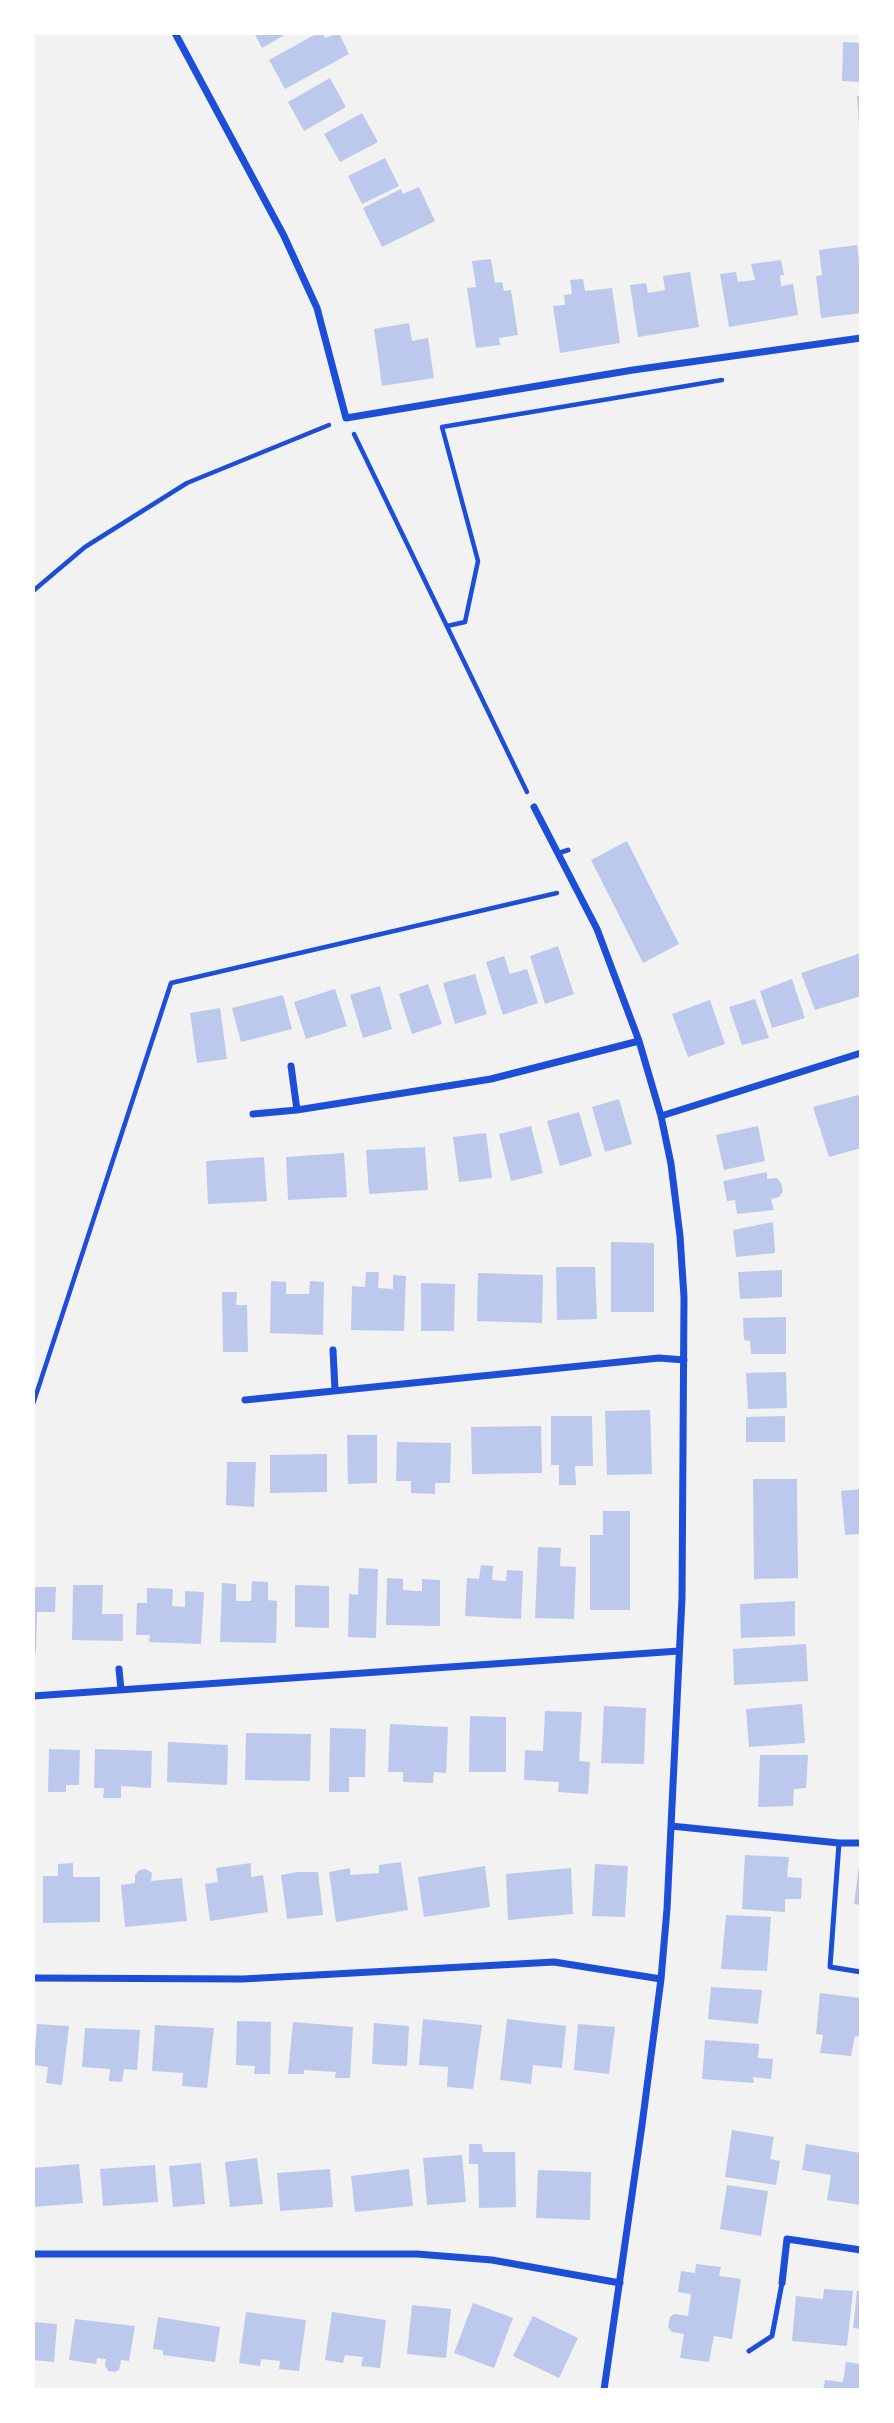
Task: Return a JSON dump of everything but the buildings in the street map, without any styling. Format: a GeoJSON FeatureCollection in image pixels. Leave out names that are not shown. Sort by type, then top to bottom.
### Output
{"type":"FeatureCollection","features":[{"type":"Feature","properties":{"kind":"street"},"geometry":{"type":"LineString","coordinates":[[175,33],[284,236],[317,308],[346,418],[634,370],[861,338]]}},
{"type":"Feature","properties":{"kind":"street"},"geometry":{"type":"LineString","coordinates":[[534,807],[597,929],[639,1041],[661,1116],[671,1164],[680,1236],[684,1360],[679,1651],[661,1979],[604,2390]]}},
{"type":"Feature","properties":{"kind":"street"},"geometry":{"type":"LineString","coordinates":[[253,1114],[297,1110],[491,1079],[639,1041]]}},
{"type":"Feature","properties":{"kind":"street"},"geometry":{"type":"LineString","coordinates":[[661,1116],[861,1053]]}},
{"type":"Feature","properties":{"kind":"street"},"geometry":{"type":"LineString","coordinates":[[291,1066],[297,1110]]}},
{"type":"Feature","properties":{"kind":"street"},"geometry":{"type":"LineString","coordinates":[[333,1350],[335,1390]]}},
{"type":"Feature","properties":{"kind":"street"},"geometry":{"type":"LineString","coordinates":[[245,1400],[659,1358],[684,1360]]}},
{"type":"Feature","properties":{"kind":"street"},"geometry":{"type":"LineString","coordinates":[[33,1696],[679,1651]]}},
{"type":"Feature","properties":{"kind":"street"},"geometry":{"type":"LineString","coordinates":[[119,1668],[121,1690]]}},
{"type":"Feature","properties":{"kind":"street"},"geometry":{"type":"LineString","coordinates":[[671,1826],[861,1843]]}},
{"type":"Feature","properties":{"kind":"street"},"geometry":{"type":"LineString","coordinates":[[33,1978],[243,1979],[555,1962],[661,1979]]}},
{"type":"Feature","properties":{"kind":"street"},"geometry":{"type":"LineString","coordinates":[[782,2283],[787,2239],[861,2250]]}},
{"type":"Feature","properties":{"kind":"street"},"geometry":{"type":"LineString","coordinates":[[33,2254],[417,2254],[492,2260],[620,2283]]}},
{"type":"Feature","properties":{"kind":"lane"},"geometry":{"type":"LineString","coordinates":[[559,853],[568,850]]}},
{"type":"Feature","properties":{"kind":"lane"},"geometry":{"type":"LineString","coordinates":[[839,1843],[830,1967],[861,1972]]}},
{"type":"Feature","properties":{"kind":"lane"},"geometry":{"type":"LineString","coordinates":[[750,2351],[772,2336],[782,2283]]}},
{"type":"Feature","properties":{"kind":"path"},"geometry":{"type":"LineString","coordinates":[[447,626],[465,622],[478,561],[442,427],[722,380]]}},
{"type":"Feature","properties":{"kind":"path"},"geometry":{"type":"LineString","coordinates":[[33,591],[85,547],[187,483],[346,418],[534,807]]}},
{"type":"Feature","properties":{"kind":"path"},"geometry":{"type":"LineString","coordinates":[[33,1404],[172,982],[576,888]]}}]}
